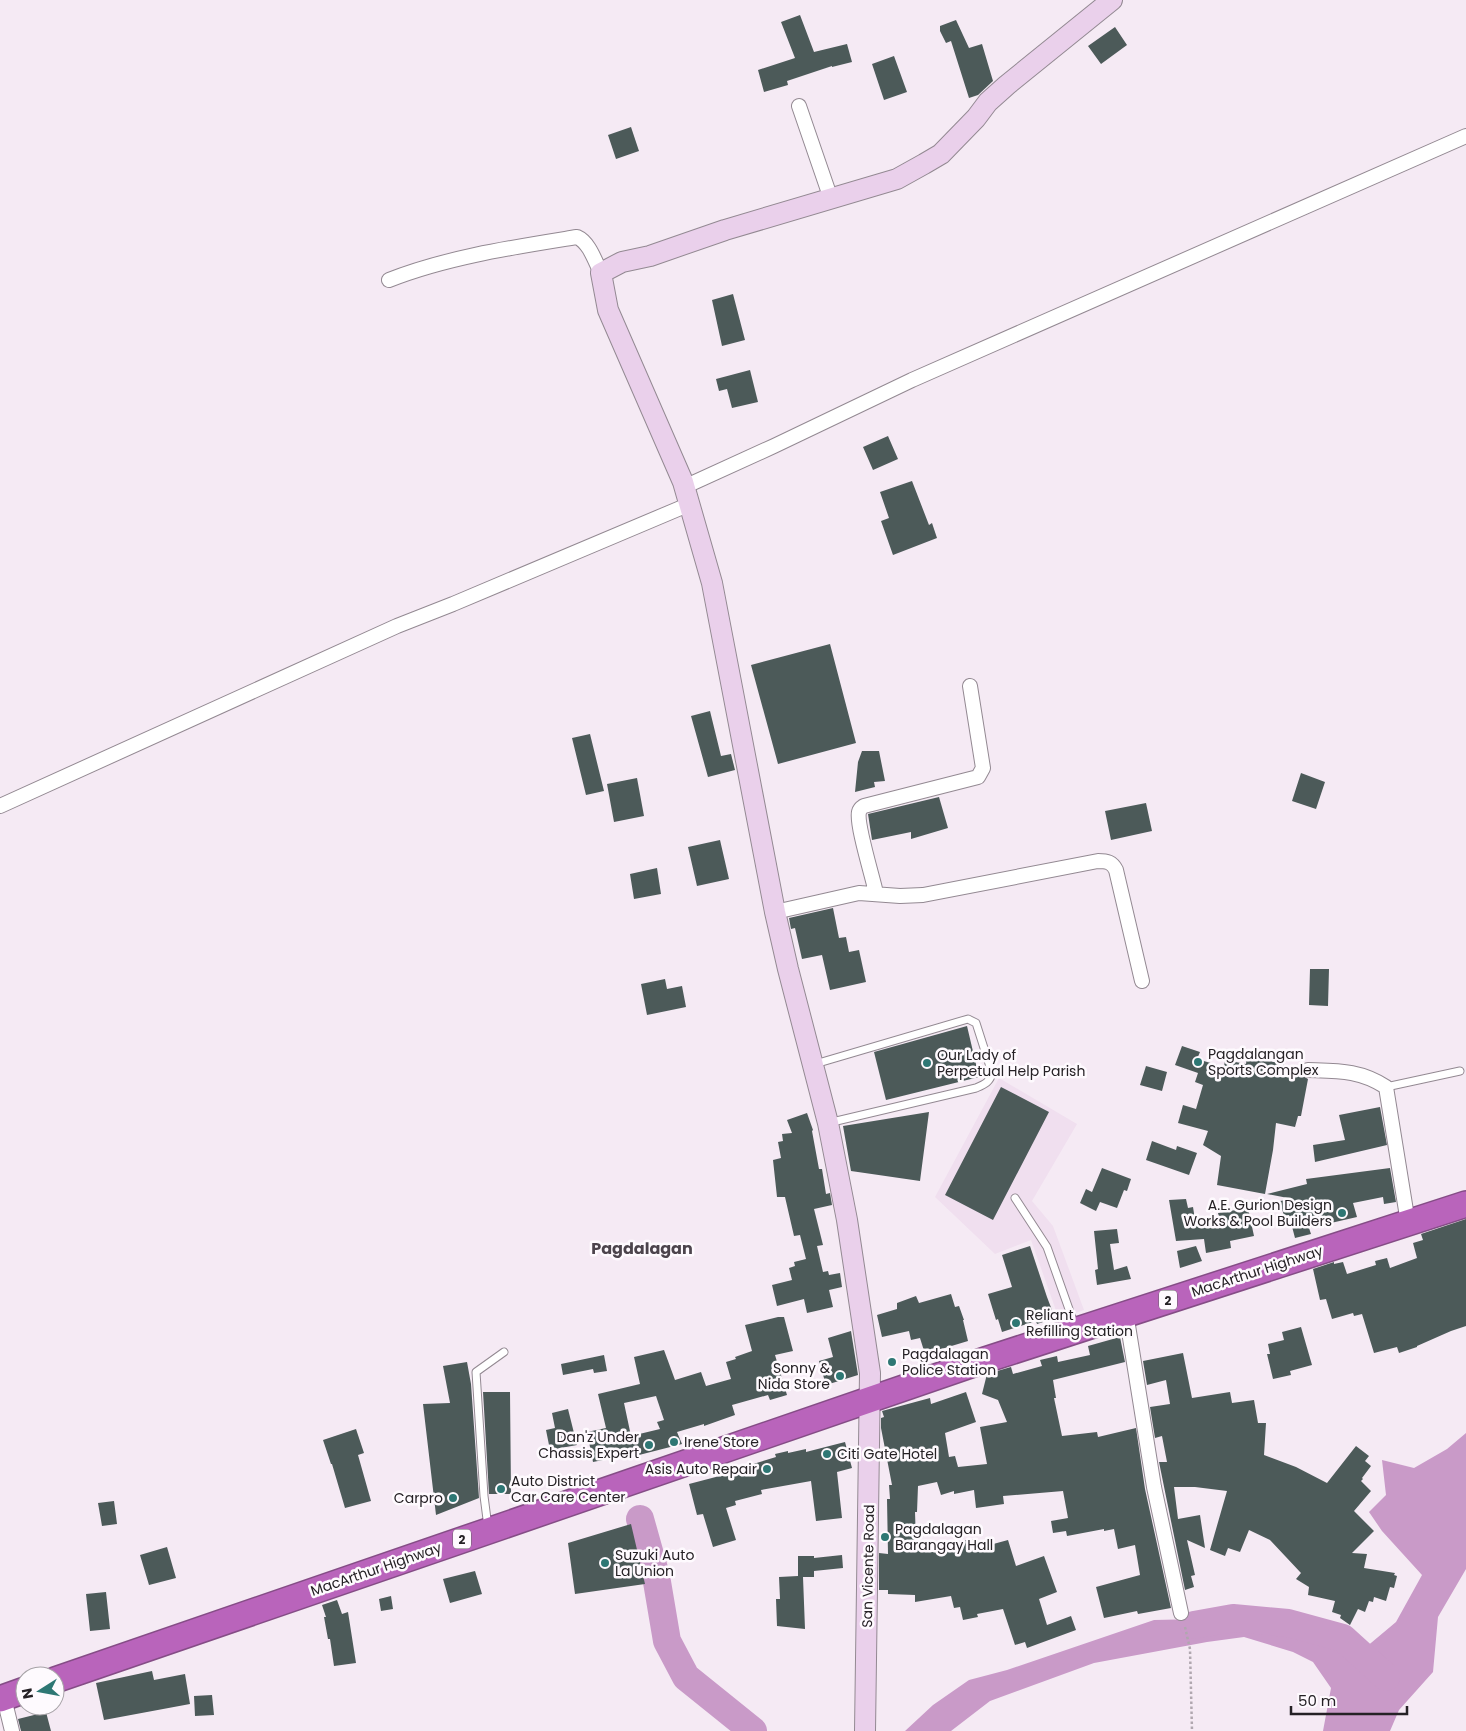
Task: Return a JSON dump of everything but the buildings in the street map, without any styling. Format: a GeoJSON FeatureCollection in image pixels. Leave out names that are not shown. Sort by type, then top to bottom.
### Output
{"type":"FeatureCollection","features":[{"type":"Feature","properties":{"kind":"highway","name":"MacArthur Highway"},"geometry":{"type":"LineString","coordinates":[[65,1677],[1076,1330],[1466,1204]]}},
{"type":"Feature","properties":{"kind":"street"},"geometry":{"type":"LineString","coordinates":[[389,280],[417,269],[576,237],[582,239],[586,244],[601,273],[622,262],[650,256],[726,230],[897,179],[940,154],[976,118],[988,102],[1112,0]]}},
{"type":"Feature","properties":{"kind":"street"},"geometry":{"type":"LineString","coordinates":[[799,106],[831,199]]}},
{"type":"Feature","properties":{"kind":"street"},"geometry":{"type":"LineString","coordinates":[[0,806],[397,626],[462,600],[687,495],[774,446],[912,380],[1466,136]]}},
{"type":"Feature","properties":{"kind":"street","name":"San Vicente Road"},"geometry":{"type":"LineString","coordinates":[[601,273],[611,318],[687,495],[712,583],[774,912],[828,1123],[861,1309],[870,1373],[864,1731]]}},
{"type":"Feature","properties":{"kind":"street"},"geometry":{"type":"LineString","coordinates":[[876,893],[860,826],[860,808],[978,777],[983,768],[970,686]]}},
{"type":"Feature","properties":{"kind":"street"},"geometry":{"type":"LineString","coordinates":[[774,912],[859,893],[900,896],[923,895],[1098,861],[1108,861],[1116,870],[1142,981]]}},
{"type":"Feature","properties":{"kind":"street"},"geometry":{"type":"LineString","coordinates":[[1308,1070],[1355,1073],[1372,1078],[1386,1087],[1408,1223]]}},
{"type":"Feature","properties":{"kind":"street"},"geometry":{"type":"LineString","coordinates":[[1126,1314],[1154,1486],[1181,1614]]}},
{"type":"Feature","properties":{"kind":"street"},"geometry":{"type":"LineString","coordinates":[[10,1696],[12,1731]]}},
{"type":"Feature","properties":{"kind":"lane"},"geometry":{"type":"LineString","coordinates":[[813,1064],[973,1020],[976,1023],[992,1073],[991,1079],[987,1084],[976,1088],[828,1123]]}},
{"type":"Feature","properties":{"kind":"lane"},"geometry":{"type":"LineString","coordinates":[[1386,1087],[1460,1071]]}},
{"type":"Feature","properties":{"kind":"lane"},"geometry":{"type":"LineString","coordinates":[[1016,1198],[1047,1247],[1076,1330]]}},
{"type":"Feature","properties":{"kind":"lane"},"geometry":{"type":"LineString","coordinates":[[488,1530],[476,1372],[504,1352]]}},
{"type":"Feature","properties":{"kind":"path"},"geometry":{"type":"LineString","coordinates":[[1181,1614],[1190,1649],[1192,1731]]}},
{"type":"Feature","properties":{"kind":"shaded area"},"geometry":{"type":"Polygon","coordinates":[[[999,1078],[1077,1124],[1032,1201],[1053,1226],[1084,1310],[1059,1319],[1031,1240],[995,1254],[935,1197],[999,1078]]]}},
{"type":"Feature","properties":{"kind":"shaded area"},"geometry":{"type":"Polygon","coordinates":[[[1466,1433],[1466,1569],[1438,1617],[1433,1672],[1399,1710],[1390,1731],[1323,1731],[1331,1688],[1313,1662],[1293,1652],[1244,1637],[1094,1663],[990,1701],[951,1731],[905,1731],[933,1705],[969,1680],[1007,1670],[1154,1620],[1245,1618],[1291,1624],[1331,1634],[1359,1653],[1396,1622],[1422,1575],[1382,1531],[1369,1512],[1386,1495],[1382,1460],[1414,1468],[1447,1449],[1466,1433]]]}},
{"type":"Feature","properties":{"kind":"waterway"},"geometry":{"type":"LineString","coordinates":[[640,1519],[656,1576],[667,1641],[686,1677],[753,1731]]}},
{"type":"Feature","properties":{"kind":"waterway"},"geometry":{"type":"LineString","coordinates":[[1194,1625],[1233,1618],[1288,1623],[1343,1638],[1386,1677]]}},
{"type":"Feature","properties":{"kind":"place","name":"Pagdalangan Sports Complex"},"geometry":{"type":"Point","coordinates":[1198,1062]}},
{"type":"Feature","properties":{"kind":"place","name":"Our Lady of Perpetual Help Parish"},"geometry":{"type":"Point","coordinates":[927,1063]}},
{"type":"Feature","properties":{"kind":"place","name":"A.E. Gurion Design Works & Pool Builders"},"geometry":{"type":"Point","coordinates":[1342,1213]}},
{"type":"Feature","properties":{"kind":"place","name":"Reliant Refilling Station"},"geometry":{"type":"Point","coordinates":[1016,1323]}},
{"type":"Feature","properties":{"kind":"place","name":"Pagdalagan Police Station"},"geometry":{"type":"Point","coordinates":[892,1362]}},
{"type":"Feature","properties":{"kind":"place","name":"Sonny & Nida Store"},"geometry":{"type":"Point","coordinates":[840,1376]}},
{"type":"Feature","properties":{"kind":"place","name":"Irene Store"},"geometry":{"type":"Point","coordinates":[674,1442]}},
{"type":"Feature","properties":{"kind":"place","name":"Dan'z Under Chassis Expert"},"geometry":{"type":"Point","coordinates":[649,1445]}},
{"type":"Feature","properties":{"kind":"place","name":"Citi Gate Hotel"},"geometry":{"type":"Point","coordinates":[827,1454]}},
{"type":"Feature","properties":{"kind":"place","name":"Asis Auto Repair"},"geometry":{"type":"Point","coordinates":[767,1469]}},
{"type":"Feature","properties":{"kind":"place","name":"Auto District Car Care Center"},"geometry":{"type":"Point","coordinates":[501,1489]}},
{"type":"Feature","properties":{"kind":"place","name":"Carpro"},"geometry":{"type":"Point","coordinates":[453,1498]}},
{"type":"Feature","properties":{"kind":"place","name":"Pagdalagan Barangay Hall"},"geometry":{"type":"Point","coordinates":[885,1537]}},
{"type":"Feature","properties":{"kind":"place","name":"Suzuki Auto La Union"},"geometry":{"type":"Point","coordinates":[605,1563]}},
{"type":"Feature","properties":{"kind":"district","name":"Pagdalagan"},"geometry":{"type":"Point","coordinates":[642,1248]}}]}
